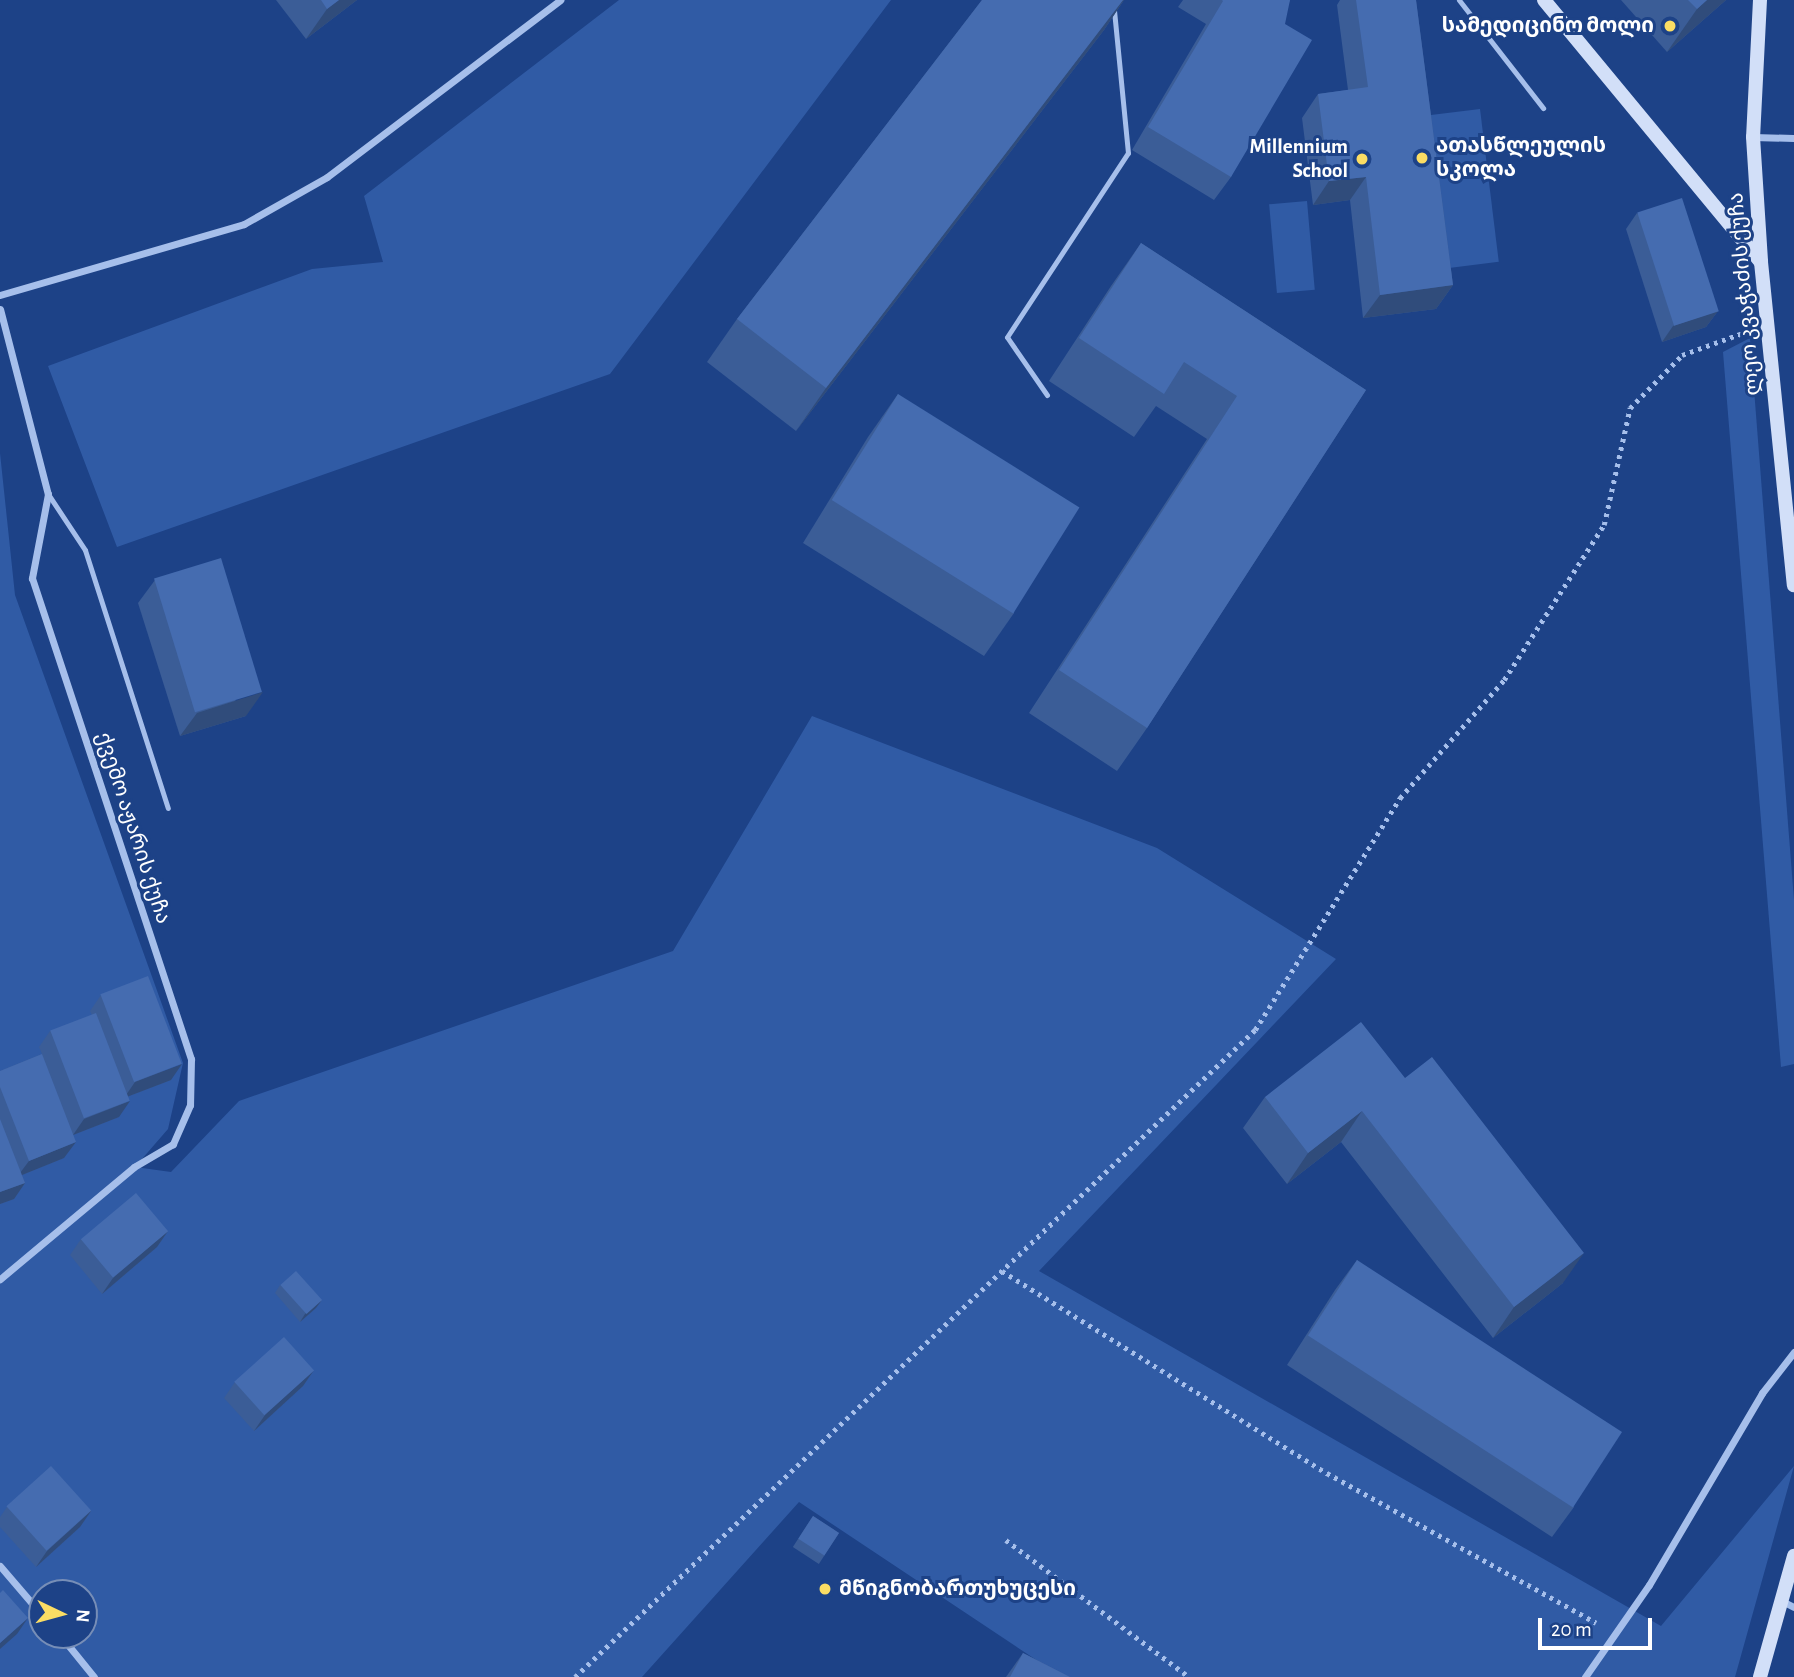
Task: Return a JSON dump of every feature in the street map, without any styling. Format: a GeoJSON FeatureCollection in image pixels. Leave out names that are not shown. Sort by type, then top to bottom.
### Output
{"type":"FeatureCollection","features":[{"type":"Feature","properties":{"kind":"main road"},"geometry":{"type":"LineString","coordinates":[[1544,0],[1761,262]]}},
{"type":"Feature","properties":{"kind":"main road","name":"ლეო კვაჭაძის ქუჩა"},"geometry":{"type":"LineString","coordinates":[[1760,0],[1753,137],[1761,262],[1794,585]]}},
{"type":"Feature","properties":{"kind":"main road"},"geometry":{"type":"LineString","coordinates":[[1760,1677],[1788,1604],[1794,1556]]}},
{"type":"Feature","properties":{"kind":"street"},"geometry":{"type":"LineString","coordinates":[[0,295],[244,224],[327,177],[560,0]]}},
{"type":"Feature","properties":{"kind":"street"},"geometry":{"type":"LineString","coordinates":[[1753,137],[1794,138]]}},
{"type":"Feature","properties":{"kind":"street","name":"ქვემო აჟარის ქუჩა"},"geometry":{"type":"LineString","coordinates":[[0,309],[48,494],[32,578],[191,1059],[190,1105],[173,1144],[134,1167],[0,1279]]}},
{"type":"Feature","properties":{"kind":"street"},"geometry":{"type":"LineString","coordinates":[[1585,1677],[1649,1585],[1762,1393],[1794,1352]]}},
{"type":"Feature","properties":{"kind":"street"},"geometry":{"type":"LineString","coordinates":[[0,1566],[28,1599]]}},
{"type":"Feature","properties":{"kind":"street"},"geometry":{"type":"LineString","coordinates":[[71,1649],[94,1677]]}},
{"type":"Feature","properties":{"kind":"lane"},"geometry":{"type":"LineString","coordinates":[[1047,395],[1007,337],[1128,153],[1113,0]]}},
{"type":"Feature","properties":{"kind":"lane"},"geometry":{"type":"LineString","coordinates":[[1459,0],[1543,108]]}},
{"type":"Feature","properties":{"kind":"lane"},"geometry":{"type":"LineString","coordinates":[[48,494],[85,550],[168,808]]}},
{"type":"Feature","properties":{"kind":"path"},"geometry":{"type":"LineString","coordinates":[[575,1677],[1255,1030],[1400,798],[1504,680],[1604,526],[1630,408],[1682,355],[1767,324]]}},
{"type":"Feature","properties":{"kind":"path"},"geometry":{"type":"LineString","coordinates":[[1002,1271],[1327,1474],[1616,1633]]}},
{"type":"Feature","properties":{"kind":"path"},"geometry":{"type":"LineString","coordinates":[[1006,1540],[1189,1677]]}},
{"type":"Feature","properties":{"kind":"shaded area"},"geometry":{"type":"Polygon","coordinates":[[[619,0],[891,0],[610,374],[117,547],[48,366],[312,269],[383,262],[364,196],[619,0]]]}},
{"type":"Feature","properties":{"kind":"shaded area"},"geometry":{"type":"Polygon","coordinates":[[[1480,109],[1499,262],[1431,270],[1413,117],[1480,109]]]}},
{"type":"Feature","properties":{"kind":"shaded area"},"geometry":{"type":"Polygon","coordinates":[[[1307,201],[1315,290],[1277,293],[1269,204],[1307,201]]]}},
{"type":"Feature","properties":{"kind":"shaded area"},"geometry":{"type":"Polygon","coordinates":[[[1750,338],[1794,900],[1794,1064],[1781,1067],[1723,352],[1750,338]]]}},
{"type":"Feature","properties":{"kind":"shaded area"},"geometry":{"type":"Polygon","coordinates":[[[0,453],[15,595],[183,1063],[168,1129],[135,1167],[171,1172],[239,1101],[673,951],[812,716],[1157,848],[1336,959],[1039,1271],[1661,1626],[1794,1466],[1735,1677],[1062,1677],[799,1502],[642,1677],[0,1677],[0,453]]]}},
{"type":"Feature","properties":{"kind":"building"},"geometry":{"type":"Polygon","coordinates":[[[321,0],[339,0],[327,9],[321,0]]]}},
{"type":"Feature","properties":{"kind":"building"},"geometry":{"type":"Polygon","coordinates":[[[982,0],[1123,0],[826,388],[737,319],[982,0]]]}},
{"type":"Feature","properties":{"kind":"building"},"geometry":{"type":"Polygon","coordinates":[[[1222,0],[1290,0],[1285,24],[1312,40],[1231,177],[1148,127],[1222,0]]]}},
{"type":"Feature","properties":{"kind":"building","name":"Millennium School"},"geometry":{"type":"Polygon","coordinates":[[[1356,0],[1416,0],[1453,285],[1380,295],[1366,177],[1329,181],[1318,94],[1368,87],[1356,0]]]}},
{"type":"Feature","properties":{"kind":"building"},"geometry":{"type":"Polygon","coordinates":[[[1688,0],[1707,0],[1697,9],[1688,0]]]}},
{"type":"Feature","properties":{"kind":"building"},"geometry":{"type":"Polygon","coordinates":[[[1682,198],[1719,311],[1674,326],[1637,213],[1682,198]]]}},
{"type":"Feature","properties":{"kind":"building"},"geometry":{"type":"Polygon","coordinates":[[[1141,243],[1366,390],[1147,728],[1059,670],[1237,396],[1184,362],[1164,394],[1079,338],[1141,243]]]}},
{"type":"Feature","properties":{"kind":"building"},"geometry":{"type":"Polygon","coordinates":[[[898,394],[1079,507],[1013,613],[832,500],[898,394]]]}},
{"type":"Feature","properties":{"kind":"building"},"geometry":{"type":"Polygon","coordinates":[[[221,558],[262,692],[195,712],[154,578],[221,558]]]}},
{"type":"Feature","properties":{"kind":"building"},"geometry":{"type":"Polygon","coordinates":[[[148,976],[182,1064],[134,1082],[100,994],[148,976]]]}},
{"type":"Feature","properties":{"kind":"building"},"geometry":{"type":"Polygon","coordinates":[[[96,1013],[130,1101],[84,1118],[50,1031],[96,1013]]]}},
{"type":"Feature","properties":{"kind":"building"},"geometry":{"type":"Polygon","coordinates":[[[1361,1022],[1405,1078],[1432,1057],[1584,1253],[1514,1307],[1362,1111],[1308,1153],[1265,1097],[1361,1022]]]}},
{"type":"Feature","properties":{"kind":"building"},"geometry":{"type":"Polygon","coordinates":[[[42,1054],[76,1142],[29,1161],[0,1087],[0,1071],[42,1054]]]}},
{"type":"Feature","properties":{"kind":"building"},"geometry":{"type":"Polygon","coordinates":[[[0,1119],[25,1183],[0,1192],[0,1119]]]}},
{"type":"Feature","properties":{"kind":"building"},"geometry":{"type":"Polygon","coordinates":[[[136,1193],[168,1231],[113,1278],[81,1239],[136,1193]]]}},
{"type":"Feature","properties":{"kind":"building"},"geometry":{"type":"Polygon","coordinates":[[[1357,1260],[1622,1432],[1573,1508],[1308,1335],[1357,1260]]]}},
{"type":"Feature","properties":{"kind":"building"},"geometry":{"type":"Polygon","coordinates":[[[296,1271],[322,1300],[306,1314],[280,1285],[296,1271]]]}},
{"type":"Feature","properties":{"kind":"building"},"geometry":{"type":"Polygon","coordinates":[[[284,1337],[314,1370],[264,1415],[234,1382],[284,1337]]]}},
{"type":"Feature","properties":{"kind":"building"},"geometry":{"type":"Polygon","coordinates":[[[51,1466],[91,1511],[47,1551],[6,1506],[51,1466]]]}},
{"type":"Feature","properties":{"kind":"building"},"geometry":{"type":"Polygon","coordinates":[[[813,1516],[839,1533],[824,1556],[798,1539],[813,1516]]]}},
{"type":"Feature","properties":{"kind":"building"},"geometry":{"type":"Polygon","coordinates":[[[3,1590],[28,1618],[0,1643],[0,1593],[3,1590]]]}},
{"type":"Feature","properties":{"kind":"building"},"geometry":{"type":"Polygon","coordinates":[[[1023,1653],[1070,1677],[1010,1677],[1023,1653]]]}},
{"type":"Feature","properties":{"kind":"place","name":"სამედიცინო მოლი"},"geometry":{"type":"Point","coordinates":[1670,26]}},
{"type":"Feature","properties":{"kind":"place","name":"ათასწლეულის სკოლა"},"geometry":{"type":"Point","coordinates":[1422,158]}},
{"type":"Feature","properties":{"kind":"place","name":"Millennium School"},"geometry":{"type":"Point","coordinates":[1362,159]}},
{"type":"Feature","properties":{"kind":"place","name":"მწიგნობართუხუცესი"},"geometry":{"type":"Point","coordinates":[825,1589]}}]}
